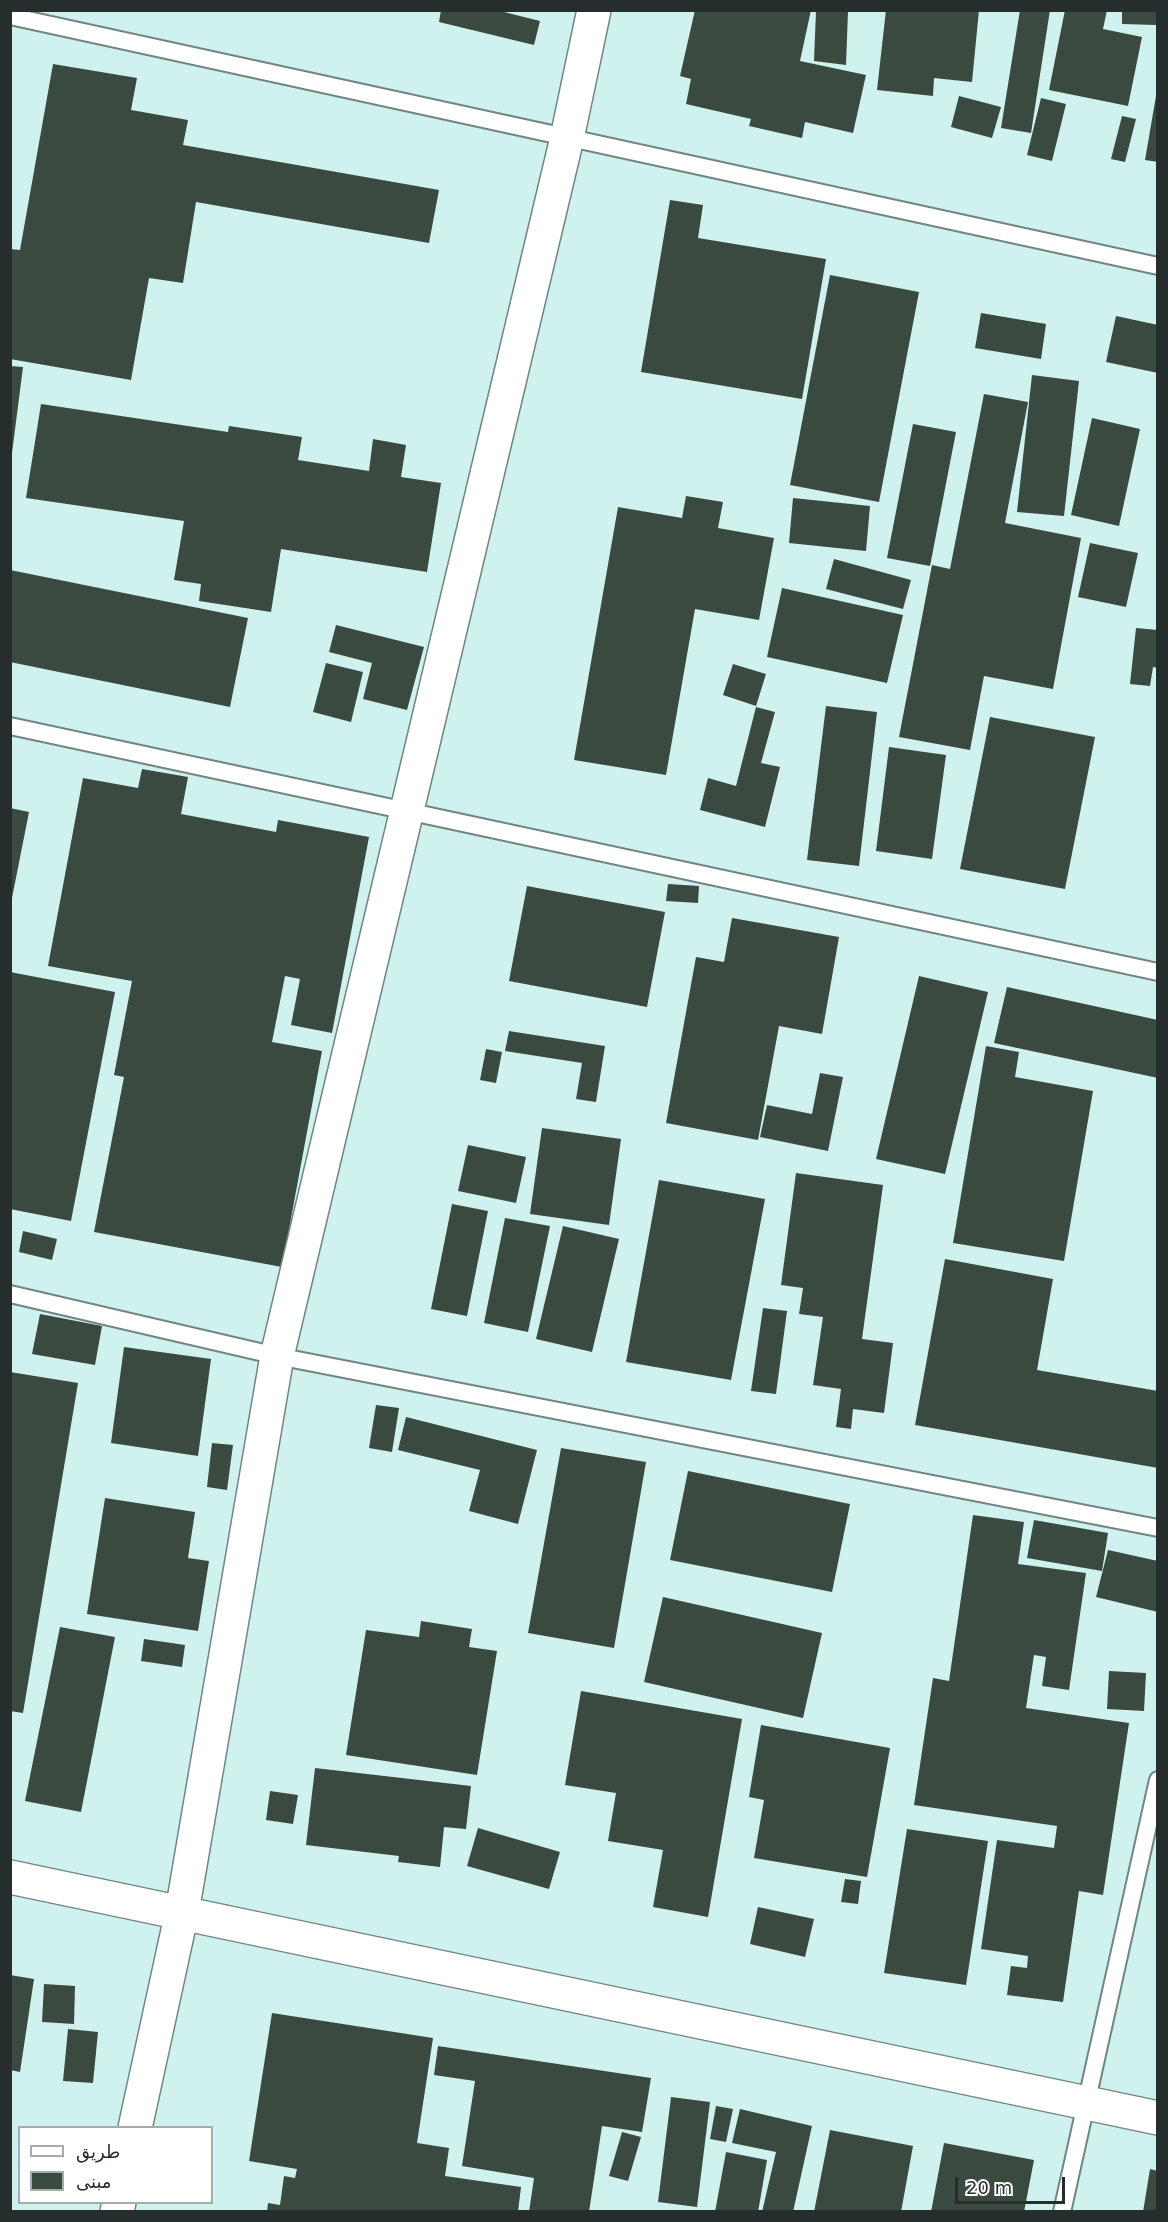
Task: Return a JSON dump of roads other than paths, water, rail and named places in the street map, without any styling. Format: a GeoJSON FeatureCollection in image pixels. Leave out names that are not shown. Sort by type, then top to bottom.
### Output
{"type":"FeatureCollection","features":[{"type":"Feature","properties":{"kind":"street"},"geometry":{"type":"LineString","coordinates":[[135,2126],[182,1912],[277,1356],[567,138],[594,10]]}},
{"type":"Feature","properties":{"kind":"street"},"geometry":{"type":"LineString","coordinates":[[10,1877],[1158,2118]]}},
{"type":"Feature","properties":{"kind":"lane"},"geometry":{"type":"LineString","coordinates":[[10,16],[1158,266]]}},
{"type":"Feature","properties":{"kind":"lane"},"geometry":{"type":"LineString","coordinates":[[10,726],[1158,972]]}},
{"type":"Feature","properties":{"kind":"lane"},"geometry":{"type":"LineString","coordinates":[[10,1294],[277,1356],[1158,1528]]}},
{"type":"Feature","properties":{"kind":"lane"},"geometry":{"type":"LineString","coordinates":[[1062,2211],[1158,1780]]}}]}
